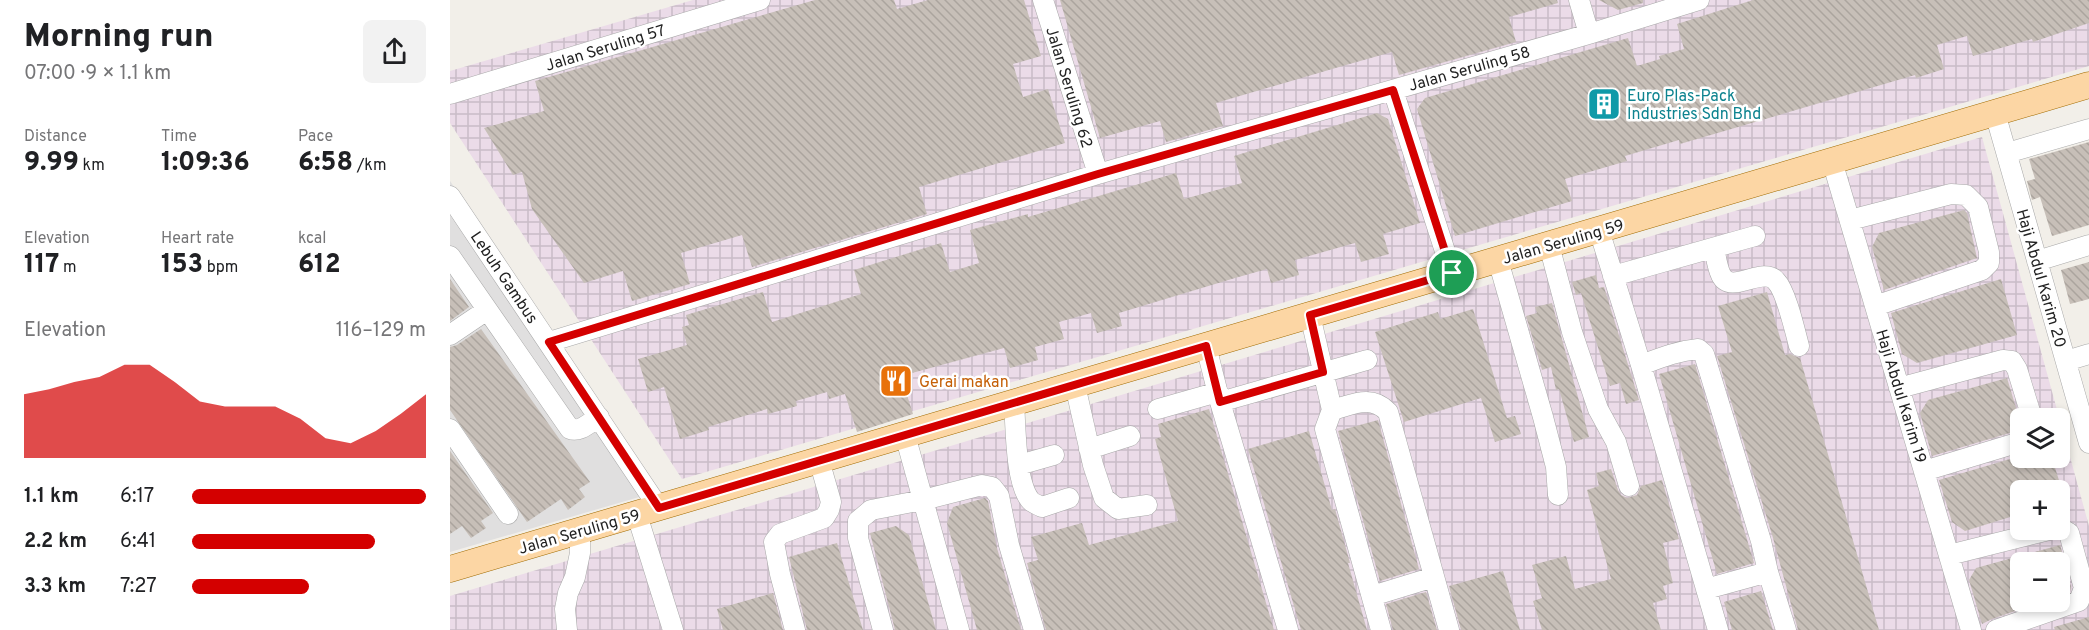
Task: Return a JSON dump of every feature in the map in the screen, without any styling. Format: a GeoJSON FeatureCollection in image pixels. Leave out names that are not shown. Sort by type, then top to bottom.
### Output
{"type":"FeatureCollection","features":[{"type":"Feature","properties":{"kind":"main road","name":"Jalan Seruling 59"},"geometry":{"type":"LineString","coordinates":[[450,569],[2089,85]]}},
{"type":"Feature","properties":{"kind":"street","name":"Jalan Seruling 57"},"geometry":{"type":"LineString","coordinates":[[450,94],[760,0]]}},
{"type":"Feature","properties":{"kind":"street","name":"Jalan Seruling 62"},"geometry":{"type":"LineString","coordinates":[[1043,0],[1098,174]]}},
{"type":"Feature","properties":{"kind":"street"},"geometry":{"type":"LineString","coordinates":[[1580,0],[1589,34]]}},
{"type":"Feature","properties":{"kind":"street","name":"Jalan Seruling 58"},"geometry":{"type":"LineString","coordinates":[[549,342],[1098,174],[1589,34],[1699,0]]}},
{"type":"Feature","properties":{"kind":"street"},"geometry":{"type":"LineString","coordinates":[[1393,90],[1452,273]]}},
{"type":"Feature","properties":{"kind":"street","name":"Haji Abdul Karim 20"},"geometry":{"type":"LineString","coordinates":[[1995,113],[2089,443]]}},
{"type":"Feature","properties":{"kind":"street"},"geometry":{"type":"LineString","coordinates":[[2007,153],[2089,129]]}},
{"type":"Feature","properties":{"kind":"street","name":"Haji Abdul Karim 19"},"geometry":{"type":"LineString","coordinates":[[1832,161],[1971,630]]}},
{"type":"Feature","properties":{"kind":"street"},"geometry":{"type":"LineString","coordinates":[[1850,220],[1951,194],[1966,195],[1978,207],[1989,252],[1989,263],[1982,270],[1875,306]]}},
{"type":"Feature","properties":{"kind":"street","name":"Lebuh Gambus"},"geometry":{"type":"LineString","coordinates":[[450,196],[598,417],[648,511],[673,630]]}},
{"type":"Feature","properties":{"kind":"street"},"geometry":{"type":"LineString","coordinates":[[1599,230],[1718,630]]}},
{"type":"Feature","properties":{"kind":"street"},"geometry":{"type":"LineString","coordinates":[[1613,276],[1755,236]]}},
{"type":"Feature","properties":{"kind":"street"},"geometry":{"type":"LineString","coordinates":[[1549,245],[1572,332],[1598,409],[1616,442],[1629,486]]}},
{"type":"Feature","properties":{"kind":"street"},"geometry":{"type":"LineString","coordinates":[[2037,261],[2089,245]]}},
{"type":"Feature","properties":{"kind":"street"},"geometry":{"type":"LineString","coordinates":[[1714,248],[1721,275],[1725,281],[1732,283],[1766,276],[1776,281],[1799,346]]}},
{"type":"Feature","properties":{"kind":"street"},"geometry":{"type":"LineString","coordinates":[[450,256],[570,429],[579,430],[598,417]]}},
{"type":"Feature","properties":{"kind":"street"},"geometry":{"type":"LineString","coordinates":[[1498,260],[1546,427],[1556,467],[1558,495]]}},
{"type":"Feature","properties":{"kind":"street"},"geometry":{"type":"LineString","coordinates":[[450,335],[487,310]]}},
{"type":"Feature","properties":{"kind":"street"},"geometry":{"type":"LineString","coordinates":[[1310,315],[1332,410],[1325,429],[1381,630]]}},
{"type":"Feature","properties":{"kind":"street"},"geometry":{"type":"LineString","coordinates":[[1206,346],[1288,630]]}},
{"type":"Feature","properties":{"kind":"street"},"geometry":{"type":"LineString","coordinates":[[1641,365],[1686,350],[1698,348],[1704,354],[1786,630]]}},
{"type":"Feature","properties":{"kind":"street"},"geometry":{"type":"LineString","coordinates":[[2066,361],[2089,354]]}},
{"type":"Feature","properties":{"kind":"street"},"geometry":{"type":"LineString","coordinates":[[1158,409],[1219,397],[1366,360]]}},
{"type":"Feature","properties":{"kind":"street"},"geometry":{"type":"LineString","coordinates":[[1899,388],[2003,360],[2012,362],[2017,369],[2029,408]]}},
{"type":"Feature","properties":{"kind":"street"},"geometry":{"type":"LineString","coordinates":[[1075,385],[1089,449],[1104,498],[1118,509],[1147,505]]}},
{"type":"Feature","properties":{"kind":"street"},"geometry":{"type":"LineString","coordinates":[[1332,410],[1371,401],[1381,404],[1388,412],[1449,630]]}},
{"type":"Feature","properties":{"kind":"street"},"geometry":{"type":"LineString","coordinates":[[1014,403],[1019,465],[1030,501],[1042,507],[1069,498]]}},
{"type":"Feature","properties":{"kind":"street"},"geometry":{"type":"LineString","coordinates":[[450,429],[508,514]]}},
{"type":"Feature","properties":{"kind":"street"},"geometry":{"type":"LineString","coordinates":[[904,435],[959,630]]}},
{"type":"Feature","properties":{"kind":"street"},"geometry":{"type":"LineString","coordinates":[[1089,449],[1130,436]]}},
{"type":"Feature","properties":{"kind":"street"},"geometry":{"type":"LineString","coordinates":[[1924,471],[2010,445]]}},
{"type":"Feature","properties":{"kind":"street"},"geometry":{"type":"LineString","coordinates":[[1019,465],[1054,455]]}},
{"type":"Feature","properties":{"kind":"street"},"geometry":{"type":"LineString","coordinates":[[795,630],[774,542],[780,534],[824,518],[829,510],[831,502],[819,460]]}},
{"type":"Feature","properties":{"kind":"street"},"geometry":{"type":"LineString","coordinates":[[883,630],[858,538],[858,520],[871,510],[982,485],[992,488],[999,496],[1009,545],[1034,630]]}},
{"type":"Feature","properties":{"kind":"street"},"geometry":{"type":"LineString","coordinates":[[567,630],[565,609],[580,553],[580,531]]}},
{"type":"Feature","properties":{"kind":"street"},"geometry":{"type":"LineString","coordinates":[[1996,630],[2079,601],[2084,588],[2070,533]]}},
{"type":"Feature","properties":{"kind":"street"},"geometry":{"type":"LineString","coordinates":[[1949,555],[2010,540]]}},
{"type":"Feature","properties":{"kind":"street"},"geometry":{"type":"LineString","coordinates":[[1706,589],[1768,572]]}},
{"type":"Feature","properties":{"kind":"street"},"geometry":{"type":"LineString","coordinates":[[1372,596],[1434,577]]}},
{"type":"Feature","properties":{"kind":"shaded area"},"geometry":{"type":"Polygon","coordinates":[[[693,0],[2089,0],[2089,66],[682,479],[450,123],[450,71],[693,0]]]}},
{"type":"Feature","properties":{"kind":"shaded area"},"geometry":{"type":"Polygon","coordinates":[[[1982,137],[2056,408],[2010,408],[2010,468],[2070,468],[2070,457],[2089,526],[2089,630],[450,630],[450,596],[1982,137]]]}},
{"type":"Feature","properties":{"kind":"shaded area"},"geometry":{"type":"Polygon","coordinates":[[[450,181],[660,491],[450,552],[450,181]]]}},
{"type":"Feature","properties":{"kind":"building"},"geometry":{"type":"Polygon","coordinates":[[[815,0],[894,0],[897,9],[928,0],[1024,0],[1041,56],[1013,64],[1023,97],[1048,89],[1065,143],[919,187],[927,214],[752,267],[742,235],[681,253],[690,284],[632,301],[623,271],[584,283],[532,209],[522,172],[513,175],[484,128],[544,111],[535,81],[815,0]]]}},
{"type":"Feature","properties":{"kind":"building"},"geometry":{"type":"Polygon","coordinates":[[[1060,0],[1557,0],[1558,3],[1509,17],[1516,42],[1399,75],[1392,52],[1339,67],[1216,103],[1223,126],[1166,142],[1160,121],[1100,138],[1060,0]]]}},
{"type":"Feature","properties":{"kind":"building"},"geometry":{"type":"Polygon","coordinates":[[[1599,0],[1643,0],[1643,3],[1618,10],[1599,0]]]}},
{"type":"Feature","properties":{"kind":"building"},"geometry":{"type":"Polygon","coordinates":[[[1753,0],[2089,0],[2089,23],[2033,42],[2032,39],[1973,56],[1967,36],[1937,45],[1944,69],[1916,78],[1915,75],[1680,144],[1679,140],[1625,156],[1627,161],[1565,179],[1572,201],[1455,236],[1417,109],[1425,98],[1628,38],[1637,66],[1660,59],[1659,56],[1684,49],[1677,24],[1753,0]]]}},
{"type":"Feature","properties":{"kind":"building"},"geometry":{"type":"Polygon","coordinates":[[[1377,113],[1388,119],[1420,223],[1383,234],[1389,254],[1361,262],[1355,243],[1295,260],[1299,275],[1271,283],[1267,269],[1235,278],[1119,313],[1122,326],[1097,333],[1091,313],[1059,322],[1064,339],[1035,347],[1038,360],[1010,368],[1004,348],[901,376],[913,414],[857,432],[845,394],[829,399],[827,392],[796,401],[797,406],[768,414],[767,409],[708,427],[709,430],[680,439],[664,387],[648,392],[638,359],[687,345],[682,327],[689,325],[686,315],[763,292],[772,322],[861,294],[854,270],[941,243],[950,272],[979,263],[970,230],[1028,214],[1028,217],[1176,173],[1184,199],[1242,183],[1234,156],[1377,113]]]}},
{"type":"Feature","properties":{"kind":"building"},"geometry":{"type":"Polygon","coordinates":[[[2089,142],[2089,225],[2052,236],[2040,197],[2032,200],[2027,181],[2035,179],[2029,159],[2089,142]]]}},
{"type":"Feature","properties":{"kind":"building"},"geometry":{"type":"Polygon","coordinates":[[[1964,210],[1967,213],[1977,258],[1884,290],[1872,247],[1879,233],[1964,210]]]}},
{"type":"Feature","properties":{"kind":"building"},"geometry":{"type":"Polygon","coordinates":[[[2089,262],[2089,299],[2070,304],[2061,270],[2089,262]]]}},
{"type":"Feature","properties":{"kind":"building"},"geometry":{"type":"Polygon","coordinates":[[[1596,275],[1599,288],[1604,287],[1639,400],[1626,404],[1620,383],[1610,386],[1581,293],[1576,295],[1572,282],[1596,275]]]}},
{"type":"Feature","properties":{"kind":"building"},"geometry":{"type":"Polygon","coordinates":[[[450,279],[469,307],[450,321],[450,279]]]}},
{"type":"Feature","properties":{"kind":"building"},"geometry":{"type":"Polygon","coordinates":[[[2001,279],[2017,335],[1917,363],[1902,354],[1891,313],[2001,279]]]}},
{"type":"Feature","properties":{"kind":"building"},"geometry":{"type":"Polygon","coordinates":[[[1767,292],[1785,355],[1790,354],[1800,358],[1879,630],[1798,630],[1773,538],[1717,356],[1732,352],[1718,306],[1767,292]]]}},
{"type":"Feature","properties":{"kind":"building"},"geometry":{"type":"Polygon","coordinates":[[[1552,303],[1589,437],[1574,442],[1559,389],[1556,390],[1551,367],[1542,370],[1526,316],[1537,313],[1535,307],[1552,303]]]}},
{"type":"Feature","properties":{"kind":"building"},"geometry":{"type":"Polygon","coordinates":[[[1473,309],[1507,418],[1515,416],[1521,434],[1495,442],[1481,398],[1404,422],[1375,332],[1438,312],[1440,319],[1473,309]]]}},
{"type":"Feature","properties":{"kind":"building"},"geometry":{"type":"Polygon","coordinates":[[[481,329],[590,482],[579,489],[585,497],[568,510],[561,499],[527,522],[450,410],[450,347],[481,329]]]}},
{"type":"Feature","properties":{"kind":"building"},"geometry":{"type":"Polygon","coordinates":[[[1695,364],[1754,563],[1717,574],[1659,374],[1695,364]]]}},
{"type":"Feature","properties":{"kind":"building"},"geometry":{"type":"Polygon","coordinates":[[[2007,378],[2016,408],[2010,408],[2010,433],[1932,456],[1920,413],[1928,400],[2007,378]]]}},
{"type":"Feature","properties":{"kind":"building"},"geometry":{"type":"Polygon","coordinates":[[[1209,409],[1274,630],[1046,630],[1027,563],[1038,560],[1031,537],[1082,523],[1089,545],[1178,521],[1155,439],[1161,437],[1158,424],[1209,409]]]}},
{"type":"Feature","properties":{"kind":"building"},"geometry":{"type":"Polygon","coordinates":[[[1378,420],[1419,569],[1380,581],[1338,431],[1378,420]]]}},
{"type":"Feature","properties":{"kind":"building"},"geometry":{"type":"Polygon","coordinates":[[[1309,431],[1332,510],[1335,509],[1367,630],[1301,630],[1248,449],[1309,431]]]}},
{"type":"Feature","properties":{"kind":"building"},"geometry":{"type":"Polygon","coordinates":[[[450,451],[493,513],[481,521],[486,528],[471,538],[462,526],[450,534],[450,451]]]}},
{"type":"Feature","properties":{"kind":"building"},"geometry":{"type":"Polygon","coordinates":[[[2010,459],[2010,468],[2055,468],[2059,480],[2010,480],[2010,517],[1965,531],[1952,522],[1939,480],[2010,459]]]}},
{"type":"Feature","properties":{"kind":"building"},"geometry":{"type":"Polygon","coordinates":[[[1611,469],[1618,490],[1627,498],[1637,495],[1641,486],[1662,480],[1679,539],[1663,543],[1673,583],[1663,586],[1667,599],[1653,603],[1661,630],[1542,630],[1533,601],[1542,598],[1532,565],[1566,556],[1575,589],[1611,579],[1587,490],[1599,486],[1596,473],[1611,469]]]}},
{"type":"Feature","properties":{"kind":"building"},"geometry":{"type":"Polygon","coordinates":[[[985,498],[988,501],[997,548],[1021,630],[977,630],[947,523],[953,507],[985,498]]]}},
{"type":"Feature","properties":{"kind":"building"},"geometry":{"type":"Polygon","coordinates":[[[896,526],[909,535],[936,630],[895,630],[870,533],[896,526]]]}},
{"type":"Feature","properties":{"kind":"building"},"geometry":{"type":"Polygon","coordinates":[[[837,543],[863,630],[807,630],[789,557],[837,543]]]}},
{"type":"Feature","properties":{"kind":"building"},"geometry":{"type":"Polygon","coordinates":[[[2060,545],[2062,552],[2034,552],[2060,545]]]}},
{"type":"Feature","properties":{"kind":"building"},"geometry":{"type":"Polygon","coordinates":[[[2010,559],[2010,612],[2012,612],[1982,624],[1969,580],[1976,568],[2010,559]]]}},
{"type":"Feature","properties":{"kind":"building"},"geometry":{"type":"Polygon","coordinates":[[[1503,571],[1520,630],[1461,630],[1449,586],[1503,571]]]}},
{"type":"Feature","properties":{"kind":"building"},"geometry":{"type":"Polygon","coordinates":[[[1761,591],[1773,630],[1732,630],[1724,602],[1761,591]]]}},
{"type":"Feature","properties":{"kind":"building"},"geometry":{"type":"Polygon","coordinates":[[[1426,592],[1437,630],[1393,630],[1386,604],[1426,592]]]}},
{"type":"Feature","properties":{"kind":"building"},"geometry":{"type":"Polygon","coordinates":[[[773,593],[783,630],[723,630],[717,609],[773,593]]]}},
{"type":"Feature","properties":{"kind":"building"},"geometry":{"type":"Polygon","coordinates":[[[2089,617],[2089,630],[2055,630],[2054,627],[2089,617]]]}},
{"type":"Feature","properties":{"kind":"place","name":"Euro Plas-Pack Industries Sdn Bhd"},"geometry":{"type":"Point","coordinates":[1604,104]}},
{"type":"Feature","properties":{"kind":"place","name":"Gerai makan"},"geometry":{"type":"Point","coordinates":[896,381]}},
{"type":"Feature","properties":{"kind":"route"},"geometry":{"type":"LineString","coordinates":[[1393,90],[1452,273],[1310,315],[1323,372],[1220,402],[1206,346],[659,508],[549,342],[1098,174],[1393,90]]}}]}
